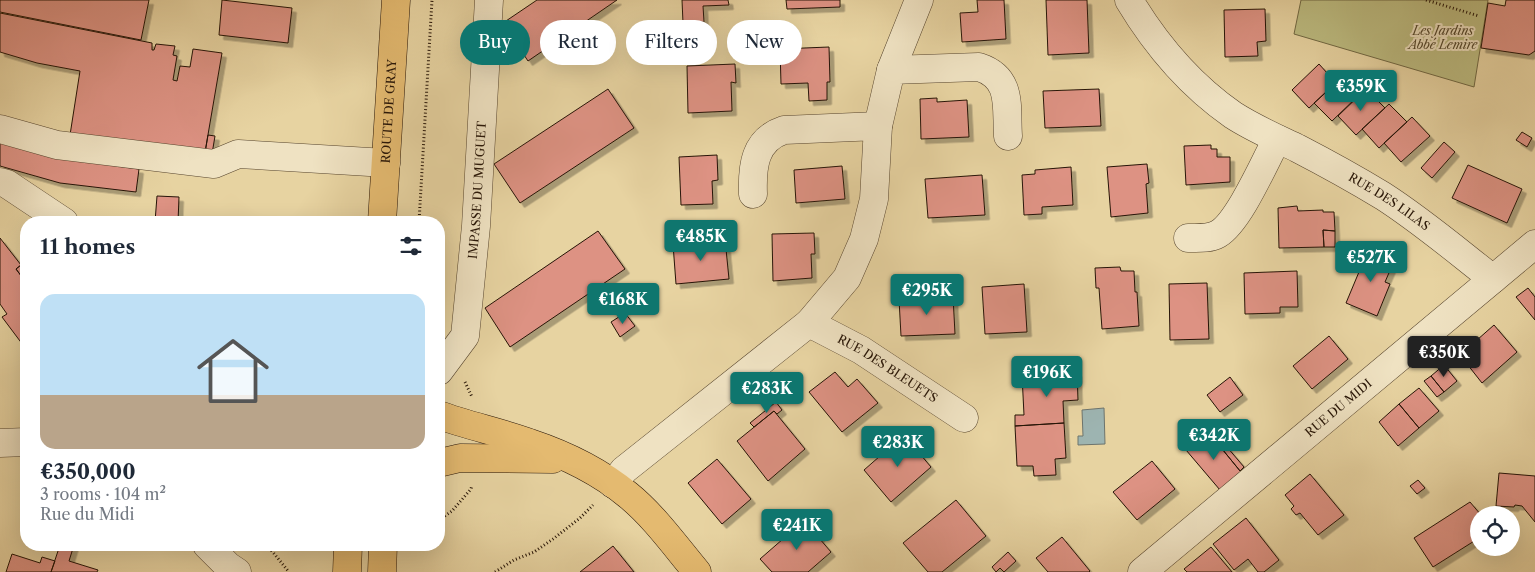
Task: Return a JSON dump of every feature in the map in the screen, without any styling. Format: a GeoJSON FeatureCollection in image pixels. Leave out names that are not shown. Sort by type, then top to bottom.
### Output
{"type":"FeatureCollection","features":[{"type":"Feature","properties":{"kind":"main road","name":"ROUTE DE GRAY"},"geometry":{"type":"LineString","coordinates":[[382,216],[396,0]]}},
{"type":"Feature","properties":{"kind":"main road"},"geometry":{"type":"LineString","coordinates":[[445,417],[480,429],[530,442],[572,459],[613,484],[642,508],[697,572]]}},
{"type":"Feature","properties":{"kind":"main road"},"geometry":{"type":"LineString","coordinates":[[445,462],[460,458],[572,459]]}},
{"type":"Feature","properties":{"kind":"main road"},"geometry":{"type":"LineString","coordinates":[[347,572],[348,551]]}},
{"type":"Feature","properties":{"kind":"main road"},"geometry":{"type":"LineString","coordinates":[[382,572],[383,551]]}},
{"type":"Feature","properties":{"kind":"street","name":"IMPASSE DU MUGUET"},"geometry":{"type":"LineString","coordinates":[[445,363],[465,336],[476,226],[489,0]]}},
{"type":"Feature","properties":{"kind":"street"},"geometry":{"type":"LineString","coordinates":[[613,484],[624,470],[809,323],[847,278],[864,239],[874,199],[878,126],[891,70],[919,0]]}},
{"type":"Feature","properties":{"kind":"street","name":"RUE DES LILAS"},"geometry":{"type":"LineString","coordinates":[[1129,0],[1169,56],[1200,89],[1234,115],[1335,168],[1385,197],[1493,279]]}},
{"type":"Feature","properties":{"kind":"street"},"geometry":{"type":"LineString","coordinates":[[891,70],[979,67],[989,70],[1002,83],[1005,92],[1008,136]]}},
{"type":"Feature","properties":{"kind":"street"},"geometry":{"type":"LineString","coordinates":[[752,194],[752,172],[757,154],[765,142],[774,134],[784,130],[878,126]]}},
{"type":"Feature","properties":{"kind":"street"},"geometry":{"type":"LineString","coordinates":[[0,129],[57,145],[214,164],[238,154],[386,163]]}},
{"type":"Feature","properties":{"kind":"street"},"geometry":{"type":"LineString","coordinates":[[1188,238],[1208,238],[1218,234],[1234,219],[1277,138]]}},
{"type":"Feature","properties":{"kind":"street"},"geometry":{"type":"LineString","coordinates":[[0,182],[7,184],[55,216]]}},
{"type":"Feature","properties":{"kind":"street","name":"RUE DU MIDI"},"geometry":{"type":"LineString","coordinates":[[1142,572],[1535,244]]}},
{"type":"Feature","properties":{"kind":"street","name":"RUE DES BLEUETS"},"geometry":{"type":"LineString","coordinates":[[809,323],[861,350],[964,418]]}},
{"type":"Feature","properties":{"kind":"street"},"geometry":{"type":"LineString","coordinates":[[0,443],[20,442]]}},
{"type":"Feature","properties":{"kind":"street"},"geometry":{"type":"LineString","coordinates":[[213,551],[237,572]]}},
{"type":"Feature","properties":{"kind":"path"},"geometry":{"type":"LineString","coordinates":[[420,216],[432,0]]}},
{"type":"Feature","properties":{"kind":"path"},"geometry":{"type":"LineString","coordinates":[[1426,0],[1479,16]]}},
{"type":"Feature","properties":{"kind":"path"},"geometry":{"type":"LineString","coordinates":[[495,572],[514,560],[534,552],[554,539],[580,518],[613,484]]}},
{"type":"Feature","properties":{"kind":"path"},"geometry":{"type":"LineString","coordinates":[[272,551],[289,572]]}},
{"type":"Feature","properties":{"kind":"green space","name":"Les Jardins Abbé Lemire"},"geometry":{"type":"Polygon","coordinates":[[[1301,0],[1488,0],[1474,87],[1294,34],[1301,0]]]}},
{"type":"Feature","properties":{"kind":"water"},"geometry":{"type":"Polygon","coordinates":[[[1104,408],[1105,444],[1078,445],[1078,436],[1083,436],[1082,410],[1104,408]]]}},
{"type":"Feature","properties":{"kind":"building"},"geometry":{"type":"Polygon","coordinates":[[[0,0],[149,0],[141,40],[0,12],[0,0]]]}},
{"type":"Feature","properties":{"kind":"building"},"geometry":{"type":"Polygon","coordinates":[[[222,0],[292,8],[288,43],[219,35],[222,0]]]}},
{"type":"Feature","properties":{"kind":"building"},"geometry":{"type":"Polygon","coordinates":[[[537,0],[617,0],[588,20],[540,20],[540,53],[530,60],[530,20],[507,20],[537,0]]]}},
{"type":"Feature","properties":{"kind":"building"},"geometry":{"type":"Polygon","coordinates":[[[682,0],[728,0],[729,5],[703,6],[704,20],[683,20],[682,0]]]}},
{"type":"Feature","properties":{"kind":"building"},"geometry":{"type":"Polygon","coordinates":[[[786,0],[840,0],[840,7],[787,9],[786,0]]]}},
{"type":"Feature","properties":{"kind":"building"},"geometry":{"type":"Polygon","coordinates":[[[977,0],[1004,0],[1006,39],[962,42],[960,13],[978,12],[977,0]]]}},
{"type":"Feature","properties":{"kind":"building"},"geometry":{"type":"Polygon","coordinates":[[[1046,0],[1087,0],[1089,53],[1048,55],[1046,0]]]}},
{"type":"Feature","properties":{"kind":"building"},"geometry":{"type":"Polygon","coordinates":[[[1506,0],[1535,0],[1535,51],[1529,55],[1481,48],[1488,3],[1505,6],[1506,0]]]}},
{"type":"Feature","properties":{"kind":"building"},"geometry":{"type":"Polygon","coordinates":[[[1265,9],[1266,41],[1257,42],[1258,56],[1225,57],[1224,10],[1265,9]]]}},
{"type":"Feature","properties":{"kind":"building"},"geometry":{"type":"Polygon","coordinates":[[[0,13],[152,43],[152,50],[154,50],[156,44],[175,46],[173,55],[177,56],[173,80],[177,81],[180,66],[190,67],[193,49],[222,53],[204,158],[70,135],[80,71],[37,63],[0,52],[0,13]]]}},
{"type":"Feature","properties":{"kind":"building"},"geometry":{"type":"Polygon","coordinates":[[[829,47],[830,82],[827,82],[827,100],[809,101],[808,83],[781,84],[780,65],[802,65],[802,48],[829,47]]]}},
{"type":"Feature","properties":{"kind":"building"},"geometry":{"type":"Polygon","coordinates":[[[1319,64],[1336,83],[1309,108],[1292,90],[1319,64]]]}},
{"type":"Feature","properties":{"kind":"building"},"geometry":{"type":"Polygon","coordinates":[[[735,65],[736,83],[731,82],[732,111],[688,113],[687,66],[735,65]]]}},
{"type":"Feature","properties":{"kind":"building"},"geometry":{"type":"Polygon","coordinates":[[[1342,77],[1360,94],[1332,121],[1314,103],[1342,77]]]}},
{"type":"Feature","properties":{"kind":"building"},"geometry":{"type":"Polygon","coordinates":[[[608,89],[634,128],[520,203],[494,164],[608,89]]]}},
{"type":"Feature","properties":{"kind":"building"},"geometry":{"type":"Polygon","coordinates":[[[1099,89],[1101,126],[1045,128],[1043,91],[1099,89]]]}},
{"type":"Feature","properties":{"kind":"building"},"geometry":{"type":"Polygon","coordinates":[[[1366,89],[1385,108],[1356,135],[1338,116],[1366,89]]]}},
{"type":"Feature","properties":{"kind":"building"},"geometry":{"type":"Polygon","coordinates":[[[937,98],[937,102],[967,100],[969,137],[921,139],[920,99],[937,98]]]}},
{"type":"Feature","properties":{"kind":"building"},"geometry":{"type":"Polygon","coordinates":[[[1389,104],[1407,122],[1379,148],[1362,129],[1389,104]]]}},
{"type":"Feature","properties":{"kind":"building"},"geometry":{"type":"Polygon","coordinates":[[[1412,117],[1430,136],[1401,162],[1384,143],[1412,117]]]}},
{"type":"Feature","properties":{"kind":"building"},"geometry":{"type":"Polygon","coordinates":[[[1522,132],[1532,138],[1527,147],[1516,140],[1522,132]]]}},
{"type":"Feature","properties":{"kind":"building"},"geometry":{"type":"Polygon","coordinates":[[[208,135],[215,136],[212,154],[205,153],[208,135]]]}},
{"type":"Feature","properties":{"kind":"building"},"geometry":{"type":"Polygon","coordinates":[[[0,140],[66,159],[139,169],[136,192],[60,183],[0,166],[0,140]]]}},
{"type":"Feature","properties":{"kind":"building"},"geometry":{"type":"Polygon","coordinates":[[[1444,142],[1455,152],[1432,178],[1421,168],[1444,142]]]}},
{"type":"Feature","properties":{"kind":"building"},"geometry":{"type":"Polygon","coordinates":[[[1211,145],[1211,149],[1217,149],[1217,157],[1230,157],[1230,182],[1186,185],[1184,146],[1211,145]]]}},
{"type":"Feature","properties":{"kind":"building"},"geometry":{"type":"Polygon","coordinates":[[[717,155],[718,180],[712,181],[713,204],[681,205],[679,157],[717,155]]]}},
{"type":"Feature","properties":{"kind":"building"},"geometry":{"type":"Polygon","coordinates":[[[1147,164],[1149,183],[1146,184],[1148,213],[1111,217],[1107,167],[1147,164]]]}},
{"type":"Feature","properties":{"kind":"building"},"geometry":{"type":"Polygon","coordinates":[[[1468,165],[1522,189],[1507,223],[1452,198],[1468,165]]]}},
{"type":"Feature","properties":{"kind":"building"},"geometry":{"type":"Polygon","coordinates":[[[842,166],[845,199],[796,203],[794,170],[842,166]]]}},
{"type":"Feature","properties":{"kind":"building"},"geometry":{"type":"Polygon","coordinates":[[[1071,167],[1073,205],[1042,207],[1042,214],[1024,215],[1022,175],[1035,174],[1035,170],[1071,167]]]}},
{"type":"Feature","properties":{"kind":"building"},"geometry":{"type":"Polygon","coordinates":[[[982,175],[985,215],[928,218],[925,179],[982,175]]]}},
{"type":"Feature","properties":{"kind":"building"},"geometry":{"type":"Polygon","coordinates":[[[157,196],[179,197],[178,216],[155,216],[157,196]]]}},
{"type":"Feature","properties":{"kind":"building"},"geometry":{"type":"Polygon","coordinates":[[[1297,206],[1298,211],[1323,210],[1323,212],[1334,212],[1335,231],[1323,230],[1324,247],[1279,248],[1278,208],[1297,206]]]}},
{"type":"Feature","properties":{"kind":"building"},"geometry":{"type":"Polygon","coordinates":[[[1323,230],[1335,231],[1335,247],[1324,247],[1323,230]]]}},
{"type":"Feature","properties":{"kind":"building"},"geometry":{"type":"Polygon","coordinates":[[[598,231],[625,269],[510,347],[485,308],[598,231]]]}},
{"type":"Feature","properties":{"kind":"building"},"geometry":{"type":"Polygon","coordinates":[[[814,233],[815,254],[811,254],[812,278],[773,281],[772,234],[814,233]]]}},
{"type":"Feature","properties":{"kind":"building"},"geometry":{"type":"Polygon","coordinates":[[[0,238],[20,264],[16,269],[20,274],[20,341],[2,317],[7,314],[0,304],[0,238]]]}},
{"type":"Feature","properties":{"kind":"building"},"geometry":{"type":"Polygon","coordinates":[[[725,239],[729,279],[676,284],[673,244],[725,239]]]}},
{"type":"Feature","properties":{"kind":"building"},"geometry":{"type":"Polygon","coordinates":[[[1369,248],[1395,259],[1385,282],[1390,284],[1377,316],[1346,303],[1369,248]]]}},
{"type":"Feature","properties":{"kind":"building"},"geometry":{"type":"Polygon","coordinates":[[[20,266],[20,274],[16,269],[20,266]]]}},
{"type":"Feature","properties":{"kind":"building"},"geometry":{"type":"Polygon","coordinates":[[[1120,267],[1121,271],[1134,271],[1139,326],[1102,329],[1099,288],[1096,288],[1095,268],[1120,267]]]}},
{"type":"Feature","properties":{"kind":"building"},"geometry":{"type":"Polygon","coordinates":[[[1297,271],[1298,307],[1280,307],[1280,313],[1245,314],[1244,273],[1297,271]]]}},
{"type":"Feature","properties":{"kind":"building"},"geometry":{"type":"Polygon","coordinates":[[[1207,283],[1209,339],[1170,340],[1169,284],[1207,283]]]}},
{"type":"Feature","properties":{"kind":"building"},"geometry":{"type":"Polygon","coordinates":[[[1024,284],[1027,332],[985,334],[982,287],[1024,284]]]}},
{"type":"Feature","properties":{"kind":"building"},"geometry":{"type":"Polygon","coordinates":[[[1528,288],[1535,297],[1535,320],[1516,297],[1528,288]]]}},
{"type":"Feature","properties":{"kind":"building"},"geometry":{"type":"Polygon","coordinates":[[[953,296],[955,334],[901,336],[899,299],[953,296]]]}},
{"type":"Feature","properties":{"kind":"building"},"geometry":{"type":"Polygon","coordinates":[[[625,313],[635,326],[620,337],[611,322],[625,313]]]}},
{"type":"Feature","properties":{"kind":"building"},"geometry":{"type":"Polygon","coordinates":[[[1494,325],[1517,352],[1482,383],[1460,355],[1494,325]]]}},
{"type":"Feature","properties":{"kind":"building"},"geometry":{"type":"Polygon","coordinates":[[[1329,336],[1348,359],[1312,389],[1293,366],[1329,336]]]}},
{"type":"Feature","properties":{"kind":"building"},"geometry":{"type":"Polygon","coordinates":[[[1444,365],[1457,381],[1444,392],[1431,376],[1444,365]]]}},
{"type":"Feature","properties":{"kind":"building"},"geometry":{"type":"Polygon","coordinates":[[[835,372],[848,387],[857,379],[878,403],[842,432],[809,392],[835,372]]]}},
{"type":"Feature","properties":{"kind":"building"},"geometry":{"type":"Polygon","coordinates":[[[1077,372],[1078,400],[1063,401],[1064,423],[1015,426],[1015,415],[1024,415],[1022,375],[1077,372]]]}},
{"type":"Feature","properties":{"kind":"building"},"geometry":{"type":"Polygon","coordinates":[[[1431,376],[1444,392],[1437,397],[1424,381],[1431,376]]]}},
{"type":"Feature","properties":{"kind":"building"},"geometry":{"type":"Polygon","coordinates":[[[1230,377],[1243,395],[1220,412],[1207,395],[1230,377]]]}},
{"type":"Feature","properties":{"kind":"building"},"geometry":{"type":"Polygon","coordinates":[[[1419,388],[1439,411],[1419,428],[1399,404],[1419,388]]]}},
{"type":"Feature","properties":{"kind":"building"},"geometry":{"type":"Polygon","coordinates":[[[776,402],[782,410],[777,414],[774,411],[754,427],[750,423],[776,402]]]}},
{"type":"Feature","properties":{"kind":"building"},"geometry":{"type":"Polygon","coordinates":[[[1399,404],[1419,428],[1398,446],[1379,422],[1399,404]]]}},
{"type":"Feature","properties":{"kind":"building"},"geometry":{"type":"Polygon","coordinates":[[[774,411],[805,449],[768,481],[737,441],[774,411]]]}},
{"type":"Feature","properties":{"kind":"building"},"geometry":{"type":"Polygon","coordinates":[[[1064,423],[1066,458],[1055,459],[1056,475],[1034,476],[1033,466],[1017,466],[1015,426],[1064,423]]]}},
{"type":"Feature","properties":{"kind":"building"},"geometry":{"type":"Polygon","coordinates":[[[1208,432],[1241,472],[1220,490],[1186,450],[1208,432]]]}},
{"type":"Feature","properties":{"kind":"building"},"geometry":{"type":"Polygon","coordinates":[[[904,435],[931,467],[891,502],[864,470],[904,435]]]}},
{"type":"Feature","properties":{"kind":"building"},"geometry":{"type":"Polygon","coordinates":[[[1227,447],[1244,467],[1240,471],[1223,450],[1227,447]]]}},
{"type":"Feature","properties":{"kind":"building"},"geometry":{"type":"Polygon","coordinates":[[[717,459],[751,499],[722,524],[688,483],[717,459]]]}},
{"type":"Feature","properties":{"kind":"building"},"geometry":{"type":"Polygon","coordinates":[[[1152,461],[1175,489],[1137,520],[1113,492],[1152,461]]]}},
{"type":"Feature","properties":{"kind":"building"},"geometry":{"type":"Polygon","coordinates":[[[1499,473],[1535,476],[1535,522],[1522,506],[1496,506],[1499,473]]]}},
{"type":"Feature","properties":{"kind":"building"},"geometry":{"type":"Polygon","coordinates":[[[1310,474],[1344,515],[1318,535],[1300,513],[1296,515],[1291,509],[1294,506],[1285,495],[1310,474]]]}},
{"type":"Feature","properties":{"kind":"building"},"geometry":{"type":"Polygon","coordinates":[[[1418,480],[1425,488],[1417,494],[1410,486],[1418,480]]]}},
{"type":"Feature","properties":{"kind":"building"},"geometry":{"type":"Polygon","coordinates":[[[956,500],[986,536],[942,572],[928,572],[903,543],[956,500]]]}},
{"type":"Feature","properties":{"kind":"building"},"geometry":{"type":"Polygon","coordinates":[[[1470,502],[1473,506],[1470,506],[1470,544],[1433,567],[1414,538],[1470,502]]]}},
{"type":"Feature","properties":{"kind":"building"},"geometry":{"type":"Polygon","coordinates":[[[807,518],[822,535],[819,538],[831,552],[808,572],[772,572],[760,559],[807,518]]]}},
{"type":"Feature","properties":{"kind":"building"},"geometry":{"type":"Polygon","coordinates":[[[1246,518],[1279,560],[1264,572],[1258,572],[1248,559],[1234,570],[1213,544],[1246,518]]]}},
{"type":"Feature","properties":{"kind":"building"},"geometry":{"type":"Polygon","coordinates":[[[1062,537],[1089,572],[1048,572],[1036,558],[1062,537]]]}},
{"type":"Feature","properties":{"kind":"building"},"geometry":{"type":"Polygon","coordinates":[[[613,546],[634,572],[580,572],[613,546]]]}},
{"type":"Feature","properties":{"kind":"building"},"geometry":{"type":"Polygon","coordinates":[[[1211,547],[1232,572],[1187,572],[1184,569],[1211,547]]]}},
{"type":"Feature","properties":{"kind":"building"},"geometry":{"type":"Polygon","coordinates":[[[58,551],[72,551],[69,561],[98,570],[97,572],[51,572],[58,551]]]}},
{"type":"Feature","properties":{"kind":"building"},"geometry":{"type":"Polygon","coordinates":[[[1008,552],[1016,561],[1004,572],[1000,568],[996,572],[992,567],[1008,552]]]}},
{"type":"Feature","properties":{"kind":"building"},"geometry":{"type":"Polygon","coordinates":[[[12,554],[40,563],[42,557],[55,561],[51,572],[6,572],[12,554]]]}}]}
